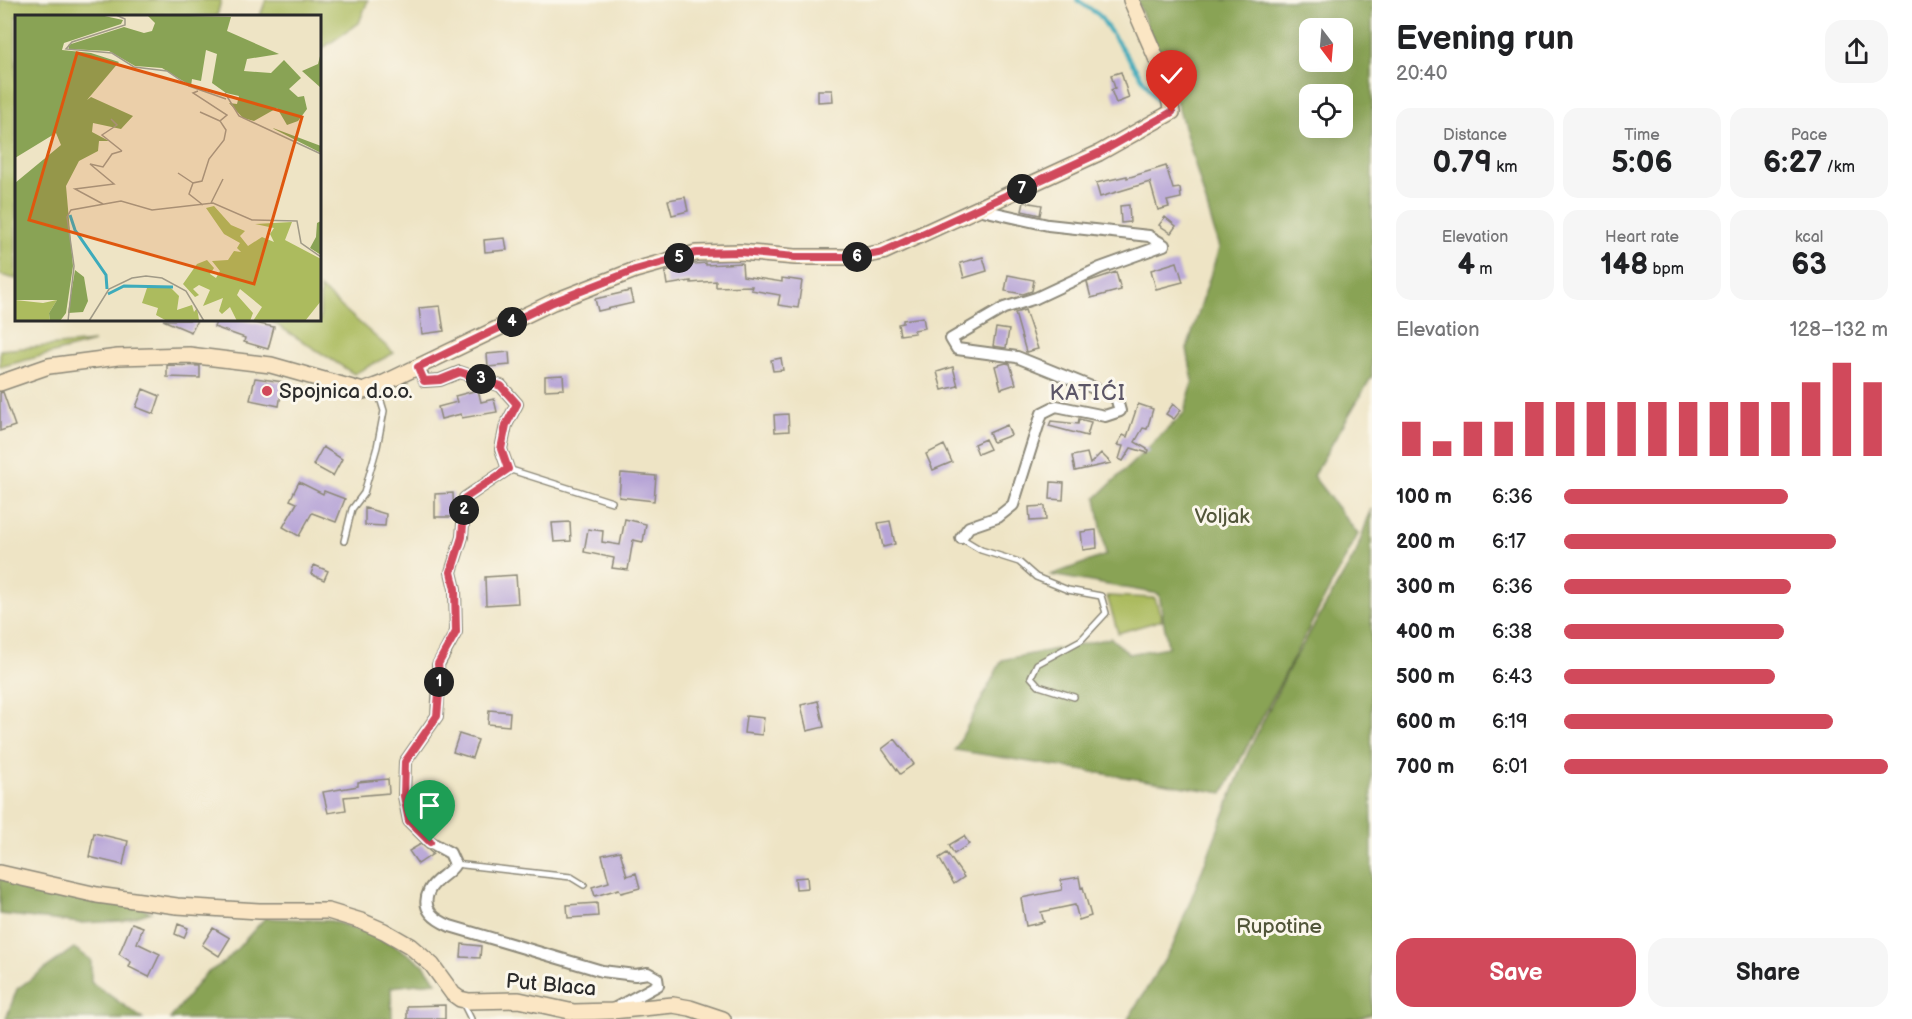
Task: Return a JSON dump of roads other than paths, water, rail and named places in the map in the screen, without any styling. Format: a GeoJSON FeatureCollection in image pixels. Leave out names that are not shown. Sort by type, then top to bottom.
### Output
{"type":"FeatureCollection","features":[{"type":"Feature","properties":{"kind":"street"},"geometry":{"type":"LineString","coordinates":[[0,383],[50,366],[118,357],[189,355],[272,365],[363,391],[553,302],[635,270],[696,253],[740,252],[795,257],[858,257],[883,252],[1099,153],[1166,116],[1164,76],[1131,0]]}},
{"type":"Feature","properties":{"kind":"street"},"geometry":{"type":"LineString","coordinates":[[961,538],[969,527],[998,517],[1013,505],[1042,413],[1056,406],[1105,416],[1120,411],[1116,397],[1017,357],[957,349],[951,339],[1004,308],[1036,298],[1100,268],[1164,245],[1149,236],[1048,225],[978,208]]}},
{"type":"Feature","properties":{"kind":"street"},"geometry":{"type":"LineString","coordinates":[[418,367],[424,381],[440,380],[460,372],[501,386],[517,404],[506,425],[501,449],[508,469],[465,498],[462,537],[451,572],[455,589],[456,632],[438,664],[440,682],[437,716],[405,762],[404,796],[409,821],[430,842],[450,853],[455,864],[451,872],[428,891],[427,907],[434,919],[602,970],[635,975],[648,973],[657,978],[658,985],[612,1011]]}},
{"type":"Feature","properties":{"kind":"street"},"geometry":{"type":"LineString","coordinates":[[0,873],[97,895],[177,906],[259,911],[328,911],[361,921],[410,946],[432,965],[446,987],[460,999]]}},
{"type":"Feature","properties":{"kind":"street","name":"Put Blaca"},"geometry":{"type":"LineString","coordinates":[[460,999],[469,1001],[519,1000],[574,1012],[673,1005],[723,1019]]}},
{"type":"Feature","properties":{"kind":"lane"},"geometry":{"type":"LineString","coordinates":[[344,540],[352,509],[364,493],[377,447],[384,411],[377,386]]}},
{"type":"Feature","properties":{"kind":"lane"},"geometry":{"type":"LineString","coordinates":[[508,469],[612,502]]}},
{"type":"Feature","properties":{"kind":"lane"},"geometry":{"type":"LineString","coordinates":[[961,538],[981,550],[1019,562],[1036,577],[1057,586],[1101,596],[1106,613],[1081,640],[1037,664],[1031,677],[1039,686],[1074,697]]}},
{"type":"Feature","properties":{"kind":"lane"},"geometry":{"type":"LineString","coordinates":[[455,864],[571,877],[584,885]]}},
{"type":"Feature","properties":{"kind":"lane"},"geometry":{"type":"LineString","coordinates":[[460,999],[471,1019]]}},
{"type":"Feature","properties":{"kind":"waterway"},"geometry":{"type":"LineString","coordinates":[[1077,0],[1099,15],[1166,113]]}},
{"type":"Feature","properties":{"kind":"place","name":"Spojnica d.o.o."},"geometry":{"type":"Point","coordinates":[267,391]}},
{"type":"Feature","properties":{"kind":"district","name":"KATIĆI"},"geometry":{"type":"Point","coordinates":[1088,393]}},
{"type":"Feature","properties":{"kind":"park label","name":"Voljak"},"geometry":{"type":"Point","coordinates":[1222,516]}},
{"type":"Feature","properties":{"kind":"park label","name":"Rupotine"},"geometry":{"type":"Point","coordinates":[1279,926]}}]}
